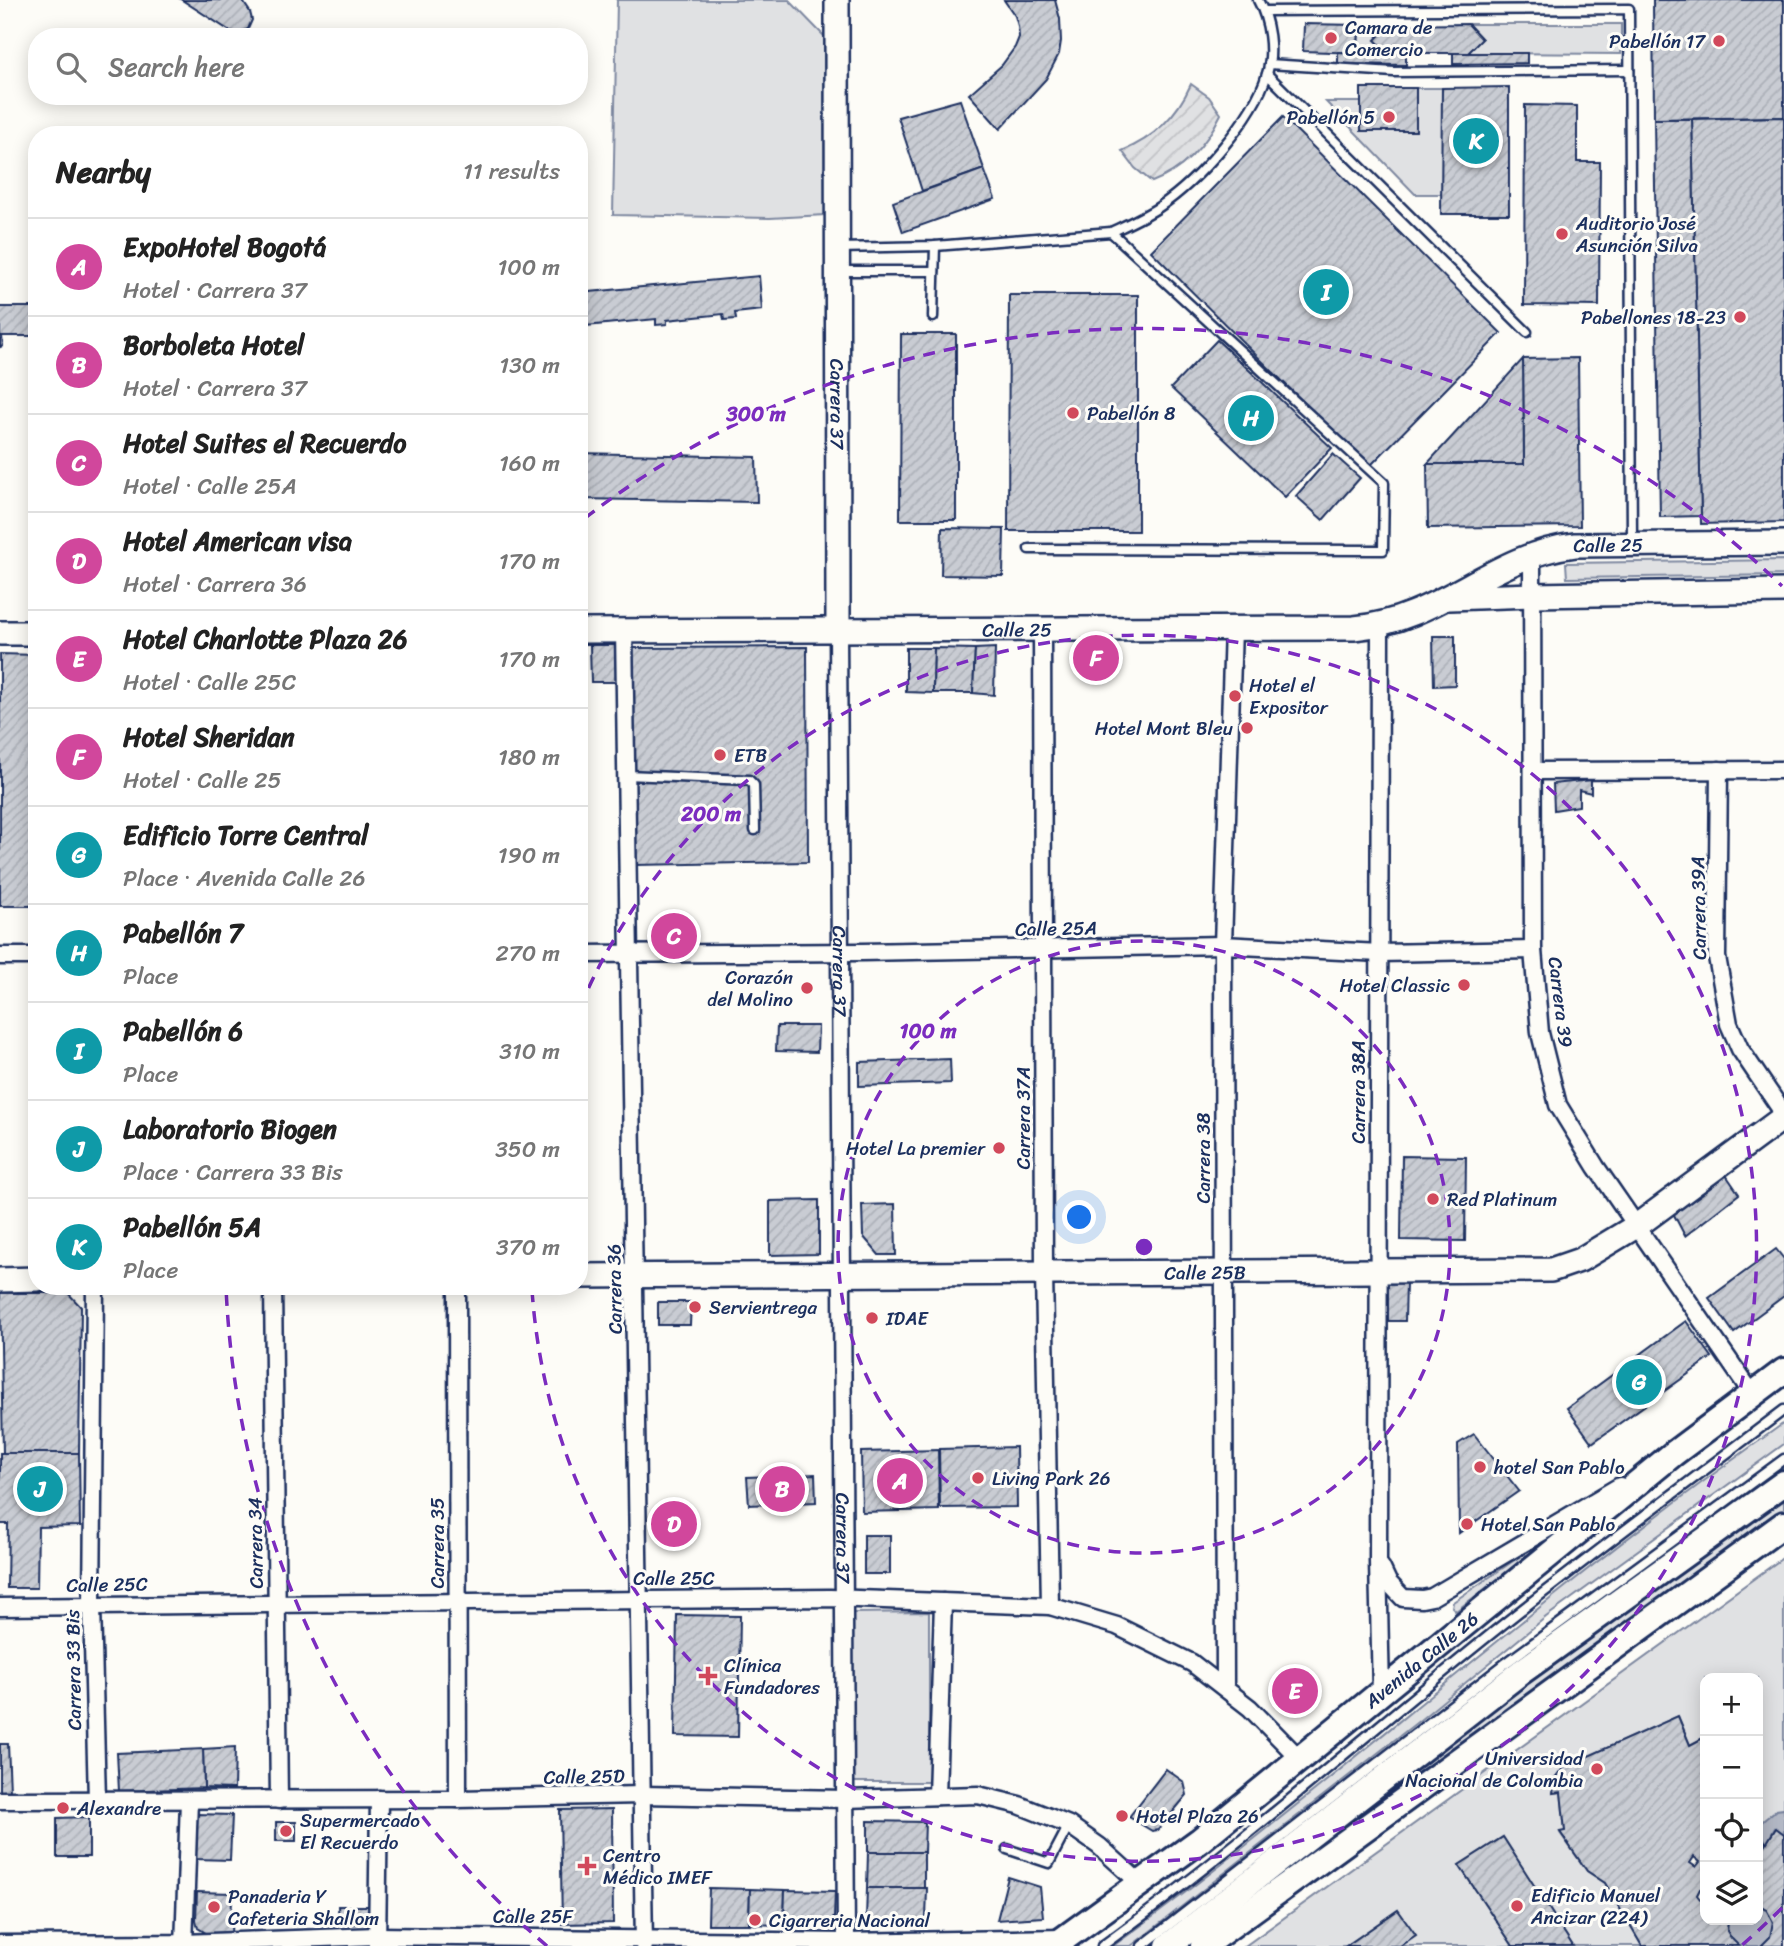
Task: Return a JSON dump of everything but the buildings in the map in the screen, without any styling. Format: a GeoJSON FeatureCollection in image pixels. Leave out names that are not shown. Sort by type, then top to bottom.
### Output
{"type":"FeatureCollection","features":[{"type":"Feature","properties":{"kind":"main road","name":"Avenida Calle 26"},"geometry":{"type":"LineString","coordinates":[[1060,1942],[1142,1884],[1300,1759],[1673,1454],[1784,1371]]}},
{"type":"Feature","properties":{"kind":"main road"},"geometry":{"type":"LineString","coordinates":[[1168,1946],[1521,1672],[1784,1483]]}},
{"type":"Feature","properties":{"kind":"main road"},"geometry":{"type":"LineString","coordinates":[[1203,1946],[1784,1524]]}},
{"type":"Feature","properties":{"kind":"street","name":"Carrera 37"},"geometry":{"type":"LineString","coordinates":[[837,0],[846,1942]]}},
{"type":"Feature","properties":{"kind":"street","name":"Calle 25"},"geometry":{"type":"LineString","coordinates":[[588,631],[1354,628],[1411,615],[1504,565],[1532,554],[1575,544],[1784,543]]}},
{"type":"Feature","properties":{"kind":"street","name":"Carrera 39"},"geometry":{"type":"LineString","coordinates":[[1532,554],[1533,950],[1540,1033],[1559,1105],[1596,1167],[1753,1395]]}},
{"type":"Feature","properties":{"kind":"street","name":"Calle 25"},"geometry":{"type":"LineString","coordinates":[[1447,598],[1784,591]]}},
{"type":"Feature","properties":{"kind":"street","name":"Carrera 38A"},"geometry":{"type":"LineString","coordinates":[[1380,624],[1378,1561],[1381,1692]]}},
{"type":"Feature","properties":{"kind":"street","name":"Carrera 38"},"geometry":{"type":"LineString","coordinates":[[1225,1688],[1223,945],[1233,628]]}},
{"type":"Feature","properties":{"kind":"street","name":"Carrera 37A"},"geometry":{"type":"LineString","coordinates":[[1042,629],[1044,1273],[1050,1606]]}},
{"type":"Feature","properties":{"kind":"street","name":"Carrera 36"},"geometry":{"type":"LineString","coordinates":[[624,630],[644,1942]]}},
{"type":"Feature","properties":{"kind":"street"},"geometry":{"type":"LineString","coordinates":[[0,633],[28,633]]}},
{"type":"Feature","properties":{"kind":"street","name":"Carrera 39A"},"geometry":{"type":"LineString","coordinates":[[1719,770],[1717,957],[1729,1024],[1740,1049],[1784,1115]]}},
{"type":"Feature","properties":{"kind":"street"},"geometry":{"type":"LineString","coordinates":[[1534,771],[1784,770]]}},
{"type":"Feature","properties":{"kind":"street","name":"Calle 25A"},"geometry":{"type":"LineString","coordinates":[[588,954],[840,953],[1223,945],[1380,953],[1533,950]]}},
{"type":"Feature","properties":{"kind":"street"},"geometry":{"type":"LineString","coordinates":[[0,956],[28,956]]}},
{"type":"Feature","properties":{"kind":"street","name":"Calle 25B"},"geometry":{"type":"LineString","coordinates":[[588,1276],[1551,1270],[1580,1260],[1638,1225],[1784,1115]]}},
{"type":"Feature","properties":{"kind":"street"},"geometry":{"type":"LineString","coordinates":[[0,1280],[28,1279]]}},
{"type":"Feature","properties":{"kind":"street","name":"Carrera 33 Bis"},"geometry":{"type":"LineString","coordinates":[[95,1295],[92,1605],[97,1800]]}},
{"type":"Feature","properties":{"kind":"street","name":"Carrera 34"},"geometry":{"type":"LineString","coordinates":[[273,1295],[279,1800]]}},
{"type":"Feature","properties":{"kind":"street","name":"Carrera 35"},"geometry":{"type":"LineString","coordinates":[[457,1295],[458,1799]]}},
{"type":"Feature","properties":{"kind":"street"},"geometry":{"type":"LineString","coordinates":[[1378,1561],[1388,1582],[1403,1598],[1432,1597],[1673,1454]]}},
{"type":"Feature","properties":{"kind":"street","name":"Calle 25C"},"geometry":{"type":"LineString","coordinates":[[0,1606],[844,1599],[1050,1606],[1117,1626],[1192,1663],[1250,1708],[1300,1759]]}},
{"type":"Feature","properties":{"kind":"street"},"geometry":{"type":"LineString","coordinates":[[937,1796],[943,1602]]}},
{"type":"Feature","properties":{"kind":"street","name":"Calle 25D"},"geometry":{"type":"LineString","coordinates":[[0,1800],[642,1796],[845,1798],[978,1795],[1019,1805],[1069,1825],[1099,1846],[1142,1884]]}},
{"type":"Feature","properties":{"kind":"street"},"geometry":{"type":"LineString","coordinates":[[377,1941],[379,1799]]}},
{"type":"Feature","properties":{"kind":"street"},"geometry":{"type":"LineString","coordinates":[[184,1944],[189,1800]]}},
{"type":"Feature","properties":{"kind":"street","name":"Calle 25F"},"geometry":{"type":"LineString","coordinates":[[0,1944],[377,1941],[1060,1942]]}},
{"type":"Feature","properties":{"kind":"lane"},"geometry":{"type":"LineString","coordinates":[[837,248],[935,246],[1111,232],[1137,220],[1162,205],[1206,164],[1242,122],[1268,69],[1270,42],[1262,4],[1629,9],[1632,544]]}},
{"type":"Feature","properties":{"kind":"lane"},"geometry":{"type":"LineString","coordinates":[[1268,69],[1394,72],[1629,70]]}},
{"type":"Feature","properties":{"kind":"lane"},"geometry":{"type":"LineString","coordinates":[[1268,69],[1527,332]]}},
{"type":"Feature","properties":{"kind":"lane"},"geometry":{"type":"LineString","coordinates":[[1028,549],[1383,550],[1384,483],[1111,232]]}},
{"type":"Feature","properties":{"kind":"lane"},"geometry":{"type":"LineString","coordinates":[[933,317],[935,246]]}},
{"type":"Feature","properties":{"kind":"lane"},"geometry":{"type":"LineString","coordinates":[[837,271],[934,271]]}},
{"type":"Feature","properties":{"kind":"lane"},"geometry":{"type":"LineString","coordinates":[[626,775],[749,780],[754,785],[755,830]]}},
{"type":"Feature","properties":{"kind":"lane"},"geometry":{"type":"LineString","coordinates":[[1102,1946],[1306,1788],[1483,1640],[1784,1410]]}},
{"type":"Feature","properties":{"kind":"lane"},"geometry":{"type":"LineString","coordinates":[[1142,1946],[1506,1663],[1784,1459]]}},
{"type":"Feature","properties":{"kind":"lane"},"geometry":{"type":"LineString","coordinates":[[1007,1849],[1049,1863],[1069,1825]]}},
{"type":"Feature","properties":{"kind":"shaded area"},"geometry":{"type":"Polygon","coordinates":[[[617,0],[789,0],[824,36],[825,215],[770,218],[613,215],[617,0]]]}},
{"type":"Feature","properties":{"kind":"shaded area"},"geometry":{"type":"Polygon","coordinates":[[[1468,24],[1621,24],[1621,54],[1468,53],[1482,39],[1468,24]]]}},
{"type":"Feature","properties":{"kind":"shaded area"},"geometry":{"type":"Polygon","coordinates":[[[1359,25],[1389,25],[1375,40],[1389,53],[1358,53],[1359,25]]]}},
{"type":"Feature","properties":{"kind":"shaded area"},"geometry":{"type":"Polygon","coordinates":[[[1191,84],[1209,97],[1221,114],[1193,155],[1174,171],[1152,182],[1135,168],[1122,151],[1144,140],[1163,125],[1179,106],[1191,84]]]}},
{"type":"Feature","properties":{"kind":"shaded area"},"geometry":{"type":"Polygon","coordinates":[[[1416,88],[1442,88],[1442,194],[1415,194],[1326,102],[1361,102],[1416,130],[1416,88]]]}},
{"type":"Feature","properties":{"kind":"shaded area"},"geometry":{"type":"Polygon","coordinates":[[[1784,560],[1784,575],[1567,578],[1566,563],[1784,560]]]}},
{"type":"Feature","properties":{"kind":"shaded area"},"geometry":{"type":"Polygon","coordinates":[[[1784,1423],[1784,1444],[1546,1617],[1420,1720],[1131,1946],[1113,1946],[1267,1828],[1584,1572],[1784,1423]]]}},
{"type":"Feature","properties":{"kind":"shaded area"},"geometry":{"type":"Polygon","coordinates":[[[1784,1495],[1784,1511],[1621,1631],[1470,1736],[1317,1851],[1315,1849],[1395,1778],[1784,1495]]]}},
{"type":"Feature","properties":{"kind":"shaded area"},"geometry":{"type":"Polygon","coordinates":[[[1525,1553],[1526,1557],[1456,1611],[1452,1607],[1453,1602],[1525,1553]]]}},
{"type":"Feature","properties":{"kind":"shaded area"},"geometry":{"type":"Polygon","coordinates":[[[1784,1557],[1784,1834],[1775,1828],[1766,1844],[1763,1838],[1763,1673],[1700,1673],[1700,1740],[1690,1745],[1678,1716],[1564,1767],[1555,1779],[1553,1792],[1561,1792],[1565,1831],[1560,1833],[1587,1871],[1605,1883],[1642,1946],[1573,1946],[1503,1837],[1459,1865],[1513,1946],[1400,1946],[1415,1935],[1398,1910],[1346,1946],[1245,1946],[1784,1557]]]}},
{"type":"Feature","properties":{"kind":"shaded area"},"geometry":{"type":"Polygon","coordinates":[[[929,1612],[929,1782],[851,1782],[851,1613],[929,1612]]]}},
{"type":"Feature","properties":{"kind":"shaded area"},"geometry":{"type":"Polygon","coordinates":[[[1784,1809],[1784,1834],[1775,1828],[1766,1844],[1763,1821],[1776,1810],[1784,1809]]]}},
{"type":"Feature","properties":{"kind":"shaded area"},"geometry":{"type":"Polygon","coordinates":[[[1763,1907],[1773,1924],[1770,1936],[1761,1946],[1739,1946],[1729,1935],[1727,1925],[1763,1925],[1763,1907]]]}},
{"type":"Feature","properties":{"kind":"place","name":"Camara de Comercio"},"geometry":{"type":"Point","coordinates":[1331,38]}},
{"type":"Feature","properties":{"kind":"place","name":"Pabellón 17"},"geometry":{"type":"Point","coordinates":[1719,41]}},
{"type":"Feature","properties":{"kind":"place","name":"Pabellón 5"},"geometry":{"type":"Point","coordinates":[1389,117]}},
{"type":"Feature","properties":{"kind":"place","name":"Pabellón 5A"},"geometry":{"type":"Point","coordinates":[1476,141]}},
{"type":"Feature","properties":{"kind":"place","name":"Auditorio José Asunción Silva"},"geometry":{"type":"Point","coordinates":[1562,234]}},
{"type":"Feature","properties":{"kind":"place","name":"Pabellón 6"},"geometry":{"type":"Point","coordinates":[1326,292]}},
{"type":"Feature","properties":{"kind":"place","name":"Pabellones 18-23"},"geometry":{"type":"Point","coordinates":[1740,317]}},
{"type":"Feature","properties":{"kind":"place","name":"Pabellón 8"},"geometry":{"type":"Point","coordinates":[1073,413]}},
{"type":"Feature","properties":{"kind":"place","name":"Pabellón 7"},"geometry":{"type":"Point","coordinates":[1251,418]}},
{"type":"Feature","properties":{"kind":"place","name":"Hotel Sheridan"},"geometry":{"type":"Point","coordinates":[1096,658]}},
{"type":"Feature","properties":{"kind":"place","name":"Hotel el Expositor"},"geometry":{"type":"Point","coordinates":[1235,696]}},
{"type":"Feature","properties":{"kind":"place","name":"Hotel Mont Bleu"},"geometry":{"type":"Point","coordinates":[1247,728]}},
{"type":"Feature","properties":{"kind":"place","name":"ETB"},"geometry":{"type":"Point","coordinates":[720,755]}},
{"type":"Feature","properties":{"kind":"place","name":"Hotel Suites el Recuerdo"},"geometry":{"type":"Point","coordinates":[674,936]}},
{"type":"Feature","properties":{"kind":"place","name":"Hotel Classic"},"geometry":{"type":"Point","coordinates":[1464,985]}},
{"type":"Feature","properties":{"kind":"place","name":"Corazón del Molino"},"geometry":{"type":"Point","coordinates":[807,988]}},
{"type":"Feature","properties":{"kind":"place","name":"Hotel La premier"},"geometry":{"type":"Point","coordinates":[999,1148]}},
{"type":"Feature","properties":{"kind":"place","name":"Red Platinum"},"geometry":{"type":"Point","coordinates":[1433,1199]}},
{"type":"Feature","properties":{"kind":"place","name":"Servientrega"},"geometry":{"type":"Point","coordinates":[695,1307]}},
{"type":"Feature","properties":{"kind":"place","name":"IDAE"},"geometry":{"type":"Point","coordinates":[872,1318]}},
{"type":"Feature","properties":{"kind":"place","name":"Edificio Torre Central"},"geometry":{"type":"Point","coordinates":[1639,1382]}},
{"type":"Feature","properties":{"kind":"place","name":"hotel San Pablo"},"geometry":{"type":"Point","coordinates":[1480,1467]}},
{"type":"Feature","properties":{"kind":"place","name":"Living Park 26"},"geometry":{"type":"Point","coordinates":[978,1478]}},
{"type":"Feature","properties":{"kind":"place","name":"ExpoHotel Bogotá"},"geometry":{"type":"Point","coordinates":[900,1481]}},
{"type":"Feature","properties":{"kind":"place","name":"Laboratorio Biogen"},"geometry":{"type":"Point","coordinates":[40,1489]}},
{"type":"Feature","properties":{"kind":"place","name":"Borboleta Hotel"},"geometry":{"type":"Point","coordinates":[782,1489]}},
{"type":"Feature","properties":{"kind":"place","name":"Hotel American visa"},"geometry":{"type":"Point","coordinates":[674,1524]}},
{"type":"Feature","properties":{"kind":"place","name":"Hotel San Pablo"},"geometry":{"type":"Point","coordinates":[1467,1524]}},
{"type":"Feature","properties":{"kind":"place","name":"Clínica Fundadores"},"geometry":{"type":"Point","coordinates":[708,1676]}},
{"type":"Feature","properties":{"kind":"place","name":"Hotel Charlotte Plaza 26"},"geometry":{"type":"Point","coordinates":[1295,1691]}},
{"type":"Feature","properties":{"kind":"place","name":"Universidad Nacional de Colombia"},"geometry":{"type":"Point","coordinates":[1597,1769]}},
{"type":"Feature","properties":{"kind":"place","name":"Alexandre"},"geometry":{"type":"Point","coordinates":[63,1808]}},
{"type":"Feature","properties":{"kind":"place","name":"Hotel Plaza 26"},"geometry":{"type":"Point","coordinates":[1122,1816]}},
{"type":"Feature","properties":{"kind":"place","name":"Supermercado El Recuerdo"},"geometry":{"type":"Point","coordinates":[286,1831]}},
{"type":"Feature","properties":{"kind":"place","name":"Centro Médico IMEF"},"geometry":{"type":"Point","coordinates":[587,1866]}},
{"type":"Feature","properties":{"kind":"place","name":"Edificio Manuel Ancizar (224)"},"geometry":{"type":"Point","coordinates":[1517,1906]}},
{"type":"Feature","properties":{"kind":"place","name":"Panaderia Y Cafeteria Shallom"},"geometry":{"type":"Point","coordinates":[214,1907]}},
{"type":"Feature","properties":{"kind":"place","name":"Cigarreria Nacional"},"geometry":{"type":"Point","coordinates":[755,1920]}}]}
